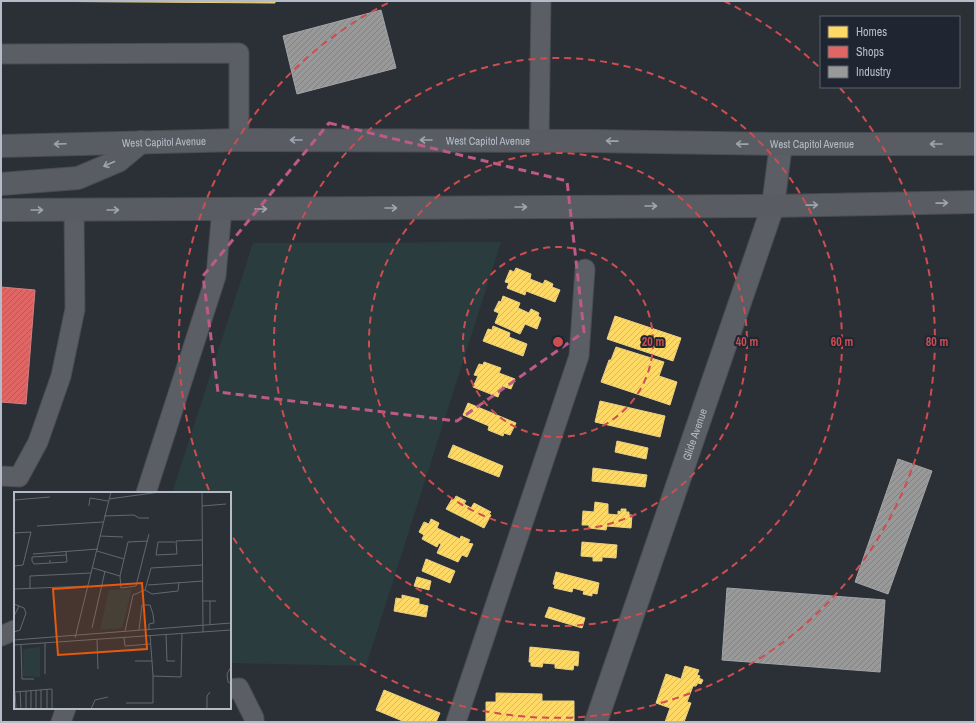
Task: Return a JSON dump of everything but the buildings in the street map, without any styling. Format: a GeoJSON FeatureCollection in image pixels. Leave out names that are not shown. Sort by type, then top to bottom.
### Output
{"type":"FeatureCollection","features":[{"type":"Feature","properties":{"kind":"main road","name":"West Capitol Avenue"},"geometry":{"type":"LineString","coordinates":[[1,146],[240,140],[975,144]]}},
{"type":"Feature","properties":{"kind":"main road"},"geometry":{"type":"LineString","coordinates":[[1,184],[78,178],[118,161],[140,142]]}},
{"type":"Feature","properties":{"kind":"main road"},"geometry":{"type":"LineString","coordinates":[[1,210],[773,206],[975,202]]}},
{"type":"Feature","properties":{"kind":"street","name":"Glide Avenue"},"geometry":{"type":"LineString","coordinates":[[596,722],[773,206],[781,144]]}},
{"type":"Feature","properties":{"kind":"lane"},"geometry":{"type":"LineString","coordinates":[[539,141],[541,1]]}},
{"type":"Feature","properties":{"kind":"lane"},"geometry":{"type":"LineString","coordinates":[[1,54],[239,53],[240,140]]}},
{"type":"Feature","properties":{"kind":"lane"},"geometry":{"type":"LineString","coordinates":[[146,492],[216,276],[222,209]]}},
{"type":"Feature","properties":{"kind":"lane"},"geometry":{"type":"LineString","coordinates":[[1,476],[19,477],[38,442],[60,376],[75,309],[74,210]]}},
{"type":"Feature","properties":{"kind":"lane"},"geometry":{"type":"LineString","coordinates":[[456,722],[579,356],[586,269]]}},
{"type":"Feature","properties":{"kind":"lane"},"geometry":{"type":"LineString","coordinates":[[1,636],[14,630]]}},
{"type":"Feature","properties":{"kind":"lane"},"geometry":{"type":"LineString","coordinates":[[231,689],[239,688],[254,718],[254,722]]}},
{"type":"Feature","properties":{"kind":"lane"},"geometry":{"type":"LineString","coordinates":[[61,722],[66,709]]}},
{"type":"Feature","properties":{"kind":"highlighted area"},"geometry":{"type":"Polygon","coordinates":[[[329,123],[567,181],[584,332],[457,421],[218,392],[203,276],[329,123]]]}},
{"type":"Feature","properties":{"kind":"shaded area"},"geometry":{"type":"Polygon","coordinates":[[[501,242],[366,666],[231,663],[231,492],[172,492],[253,243],[501,242]]]}}]}
